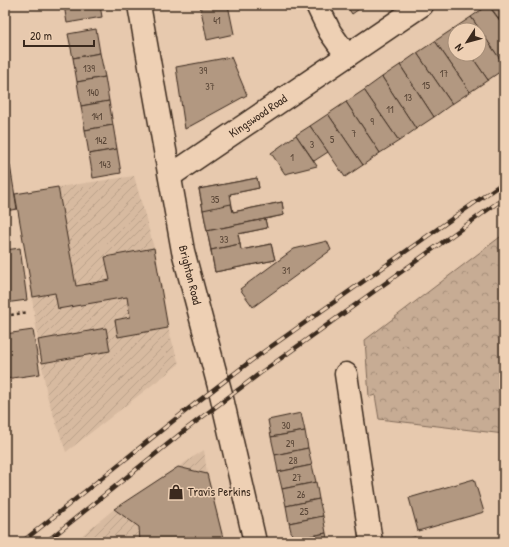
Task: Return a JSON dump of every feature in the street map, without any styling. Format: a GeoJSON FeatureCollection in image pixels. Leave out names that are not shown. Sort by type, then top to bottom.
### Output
{"type":"FeatureCollection","features":[{"type":"Feature","properties":{"kind":"street","name":"Brighton Road"},"geometry":{"type":"LineString","coordinates":[[139,5],[183,251],[221,394],[255,542]]}},
{"type":"Feature","properties":{"kind":"street"},"geometry":{"type":"LineString","coordinates":[[317,5],[330,32],[347,56]]}},
{"type":"Feature","properties":{"kind":"street","name":"Kingswood Road"},"geometry":{"type":"LineString","coordinates":[[170,176],[422,5]]}},
{"type":"Feature","properties":{"kind":"street"},"geometry":{"type":"LineString","coordinates":[[346,374],[371,542]]}},
{"type":"Feature","properties":{"kind":"path"},"geometry":{"type":"LineString","coordinates":[[5,316],[28,312]]}},
{"type":"Feature","properties":{"kind":"shaded area"},"geometry":{"type":"Polygon","coordinates":[[[134,176],[154,248],[168,328],[179,364],[66,452],[47,396],[17,193],[134,176]]]}},
{"type":"Feature","properties":{"kind":"shaded area","name":"Travis Perkins"},"geometry":{"type":"Polygon","coordinates":[[[204,450],[207,474],[224,542],[74,542],[114,509],[204,450]]]}},
{"type":"Feature","properties":{"kind":"green space"},"geometry":{"type":"Polygon","coordinates":[[[504,234],[504,434],[379,419],[375,395],[369,397],[365,340],[504,234]]]}},
{"type":"Feature","properties":{"kind":"building"},"geometry":{"type":"Polygon","coordinates":[[[64,5],[100,5],[102,17],[67,23],[64,5]]]}},
{"type":"Feature","properties":{"kind":"building"},"geometry":{"type":"Polygon","coordinates":[[[200,5],[228,5],[234,34],[207,40],[200,5]]]}},
{"type":"Feature","properties":{"kind":"building"},"geometry":{"type":"Polygon","coordinates":[[[346,5],[365,5],[352,14],[346,5]]]}},
{"type":"Feature","properties":{"kind":"building"},"geometry":{"type":"Polygon","coordinates":[[[488,5],[504,26],[504,65],[487,40],[487,22],[474,22],[471,17],[488,5]]]}},
{"type":"Feature","properties":{"kind":"building"},"geometry":{"type":"Polygon","coordinates":[[[489,5],[504,5],[504,26],[489,5]]]}},
{"type":"Feature","properties":{"kind":"building"},"geometry":{"type":"Polygon","coordinates":[[[471,17],[474,22],[464,22],[471,17]]]}},
{"type":"Feature","properties":{"kind":"building"},"geometry":{"type":"Polygon","coordinates":[[[96,29],[100,53],[73,58],[68,34],[96,29]]]}},
{"type":"Feature","properties":{"kind":"building"},"geometry":{"type":"Polygon","coordinates":[[[447,33],[447,58],[435,41],[447,33]]]}},
{"type":"Feature","properties":{"kind":"building"},"geometry":{"type":"Polygon","coordinates":[[[487,40],[504,65],[504,69],[488,80],[476,62],[487,62],[487,40]]]}},
{"type":"Feature","properties":{"kind":"building"},"geometry":{"type":"Polygon","coordinates":[[[435,41],[447,58],[447,62],[449,62],[470,92],[452,104],[417,53],[435,41]]]}},
{"type":"Feature","properties":{"kind":"building"},"geometry":{"type":"Polygon","coordinates":[[[100,53],[105,77],[77,82],[73,58],[100,53]]]}},
{"type":"Feature","properties":{"kind":"building"},"geometry":{"type":"Polygon","coordinates":[[[417,53],[452,104],[434,117],[400,65],[417,53]]]}},
{"type":"Feature","properties":{"kind":"building"},"geometry":{"type":"Polygon","coordinates":[[[231,57],[247,95],[185,129],[176,67],[231,57]]]}},
{"type":"Feature","properties":{"kind":"building"},"geometry":{"type":"Polygon","coordinates":[[[449,62],[476,62],[488,80],[470,92],[449,62]]]}},
{"type":"Feature","properties":{"kind":"building"},"geometry":{"type":"Polygon","coordinates":[[[400,65],[434,117],[416,129],[382,77],[400,65]]]}},
{"type":"Feature","properties":{"kind":"building"},"geometry":{"type":"Polygon","coordinates":[[[105,77],[109,101],[81,106],[77,82],[105,77]]]}},
{"type":"Feature","properties":{"kind":"building"},"geometry":{"type":"Polygon","coordinates":[[[382,77],[416,129],[399,141],[364,90],[382,77]]]}},
{"type":"Feature","properties":{"kind":"building"},"geometry":{"type":"Polygon","coordinates":[[[364,90],[399,141],[380,153],[346,102],[364,90]]]}},
{"type":"Feature","properties":{"kind":"building"},"geometry":{"type":"Polygon","coordinates":[[[109,101],[113,125],[85,130],[81,106],[109,101]]]}},
{"type":"Feature","properties":{"kind":"building"},"geometry":{"type":"Polygon","coordinates":[[[346,102],[380,153],[363,165],[328,114],[346,102]]]}},
{"type":"Feature","properties":{"kind":"building"},"geometry":{"type":"Polygon","coordinates":[[[328,114],[363,165],[345,177],[310,126],[328,114]]]}},
{"type":"Feature","properties":{"kind":"building"},"geometry":{"type":"Polygon","coordinates":[[[113,125],[117,149],[89,154],[85,130],[113,125]]]}},
{"type":"Feature","properties":{"kind":"building"},"geometry":{"type":"Polygon","coordinates":[[[310,126],[328,152],[314,161],[296,135],[310,126]]]}},
{"type":"Feature","properties":{"kind":"building"},"geometry":{"type":"Polygon","coordinates":[[[296,135],[317,166],[285,174],[271,153],[296,135]]]}},
{"type":"Feature","properties":{"kind":"building"},"geometry":{"type":"Polygon","coordinates":[[[117,149],[121,173],[93,178],[89,154],[117,149]]]}},
{"type":"Feature","properties":{"kind":"building"},"geometry":{"type":"Polygon","coordinates":[[[10,165],[17,209],[5,211],[5,166],[10,165]]]}},
{"type":"Feature","properties":{"kind":"building"},"geometry":{"type":"Polygon","coordinates":[[[257,178],[259,188],[230,194],[231,204],[203,210],[199,189],[257,178]]]}},
{"type":"Feature","properties":{"kind":"building"},"geometry":{"type":"Polygon","coordinates":[[[257,178],[259,188],[230,194],[233,212],[282,202],[284,215],[265,219],[267,228],[238,234],[241,250],[271,244],[275,260],[215,272],[199,189],[257,178]]]}},
{"type":"Feature","properties":{"kind":"building"},"geometry":{"type":"Polygon","coordinates":[[[58,187],[76,286],[110,280],[105,257],[154,248],[168,328],[118,337],[115,320],[130,317],[127,297],[58,309],[55,293],[33,297],[15,194],[58,187]]]}},
{"type":"Feature","properties":{"kind":"building"},"geometry":{"type":"Polygon","coordinates":[[[282,202],[284,215],[207,231],[203,210],[231,204],[233,212],[282,202]]]}},
{"type":"Feature","properties":{"kind":"building"},"geometry":{"type":"Polygon","coordinates":[[[265,219],[267,228],[238,234],[240,244],[211,250],[207,231],[265,219]]]}},
{"type":"Feature","properties":{"kind":"building"},"geometry":{"type":"Polygon","coordinates":[[[327,241],[331,250],[253,307],[240,289],[294,249],[327,241]]]}},
{"type":"Feature","properties":{"kind":"building"},"geometry":{"type":"Polygon","coordinates":[[[240,244],[241,250],[271,244],[275,260],[215,272],[211,250],[240,244]]]}},
{"type":"Feature","properties":{"kind":"building"},"geometry":{"type":"Polygon","coordinates":[[[20,248],[27,300],[5,303],[5,250],[20,248]]]}},
{"type":"Feature","properties":{"kind":"building"},"geometry":{"type":"Polygon","coordinates":[[[106,328],[110,351],[42,363],[38,340],[106,328]]]}},
{"type":"Feature","properties":{"kind":"building"},"geometry":{"type":"Polygon","coordinates":[[[33,330],[40,374],[5,379],[5,334],[33,330]]]}},
{"type":"Feature","properties":{"kind":"building"},"geometry":{"type":"Polygon","coordinates":[[[301,413],[305,431],[271,437],[268,420],[301,413]]]}},
{"type":"Feature","properties":{"kind":"building"},"geometry":{"type":"Polygon","coordinates":[[[305,431],[308,448],[275,455],[271,437],[305,431]]]}},
{"type":"Feature","properties":{"kind":"building"},"geometry":{"type":"Polygon","coordinates":[[[308,448],[312,465],[278,472],[275,455],[308,448]]]}},
{"type":"Feature","properties":{"kind":"building"},"geometry":{"type":"Polygon","coordinates":[[[312,465],[316,482],[282,489],[278,472],[312,465]]]}},
{"type":"Feature","properties":{"kind":"building","name":"Travis Perkins"},"geometry":{"type":"Polygon","coordinates":[[[178,467],[207,474],[224,542],[140,542],[139,527],[114,509],[178,467]]]}},
{"type":"Feature","properties":{"kind":"building"},"geometry":{"type":"Polygon","coordinates":[[[474,479],[484,512],[418,531],[409,498],[474,479]]]}},
{"type":"Feature","properties":{"kind":"building"},"geometry":{"type":"Polygon","coordinates":[[[316,482],[319,499],[286,506],[282,489],[316,482]]]}},
{"type":"Feature","properties":{"kind":"building"},"geometry":{"type":"Polygon","coordinates":[[[319,499],[323,516],[289,523],[286,506],[319,499]]]}},
{"type":"Feature","properties":{"kind":"building"},"geometry":{"type":"Polygon","coordinates":[[[323,516],[326,533],[293,540],[289,523],[323,516]]]}},
{"type":"Feature","properties":{"kind":"building"},"geometry":{"type":"Polygon","coordinates":[[[326,533],[328,542],[293,542],[293,540],[326,533]]]}},
{"type":"Feature","properties":{"kind":"building"},"geometry":{"type":"Polygon","coordinates":[[[415,537],[417,542],[397,542],[415,537]]]}},
{"type":"Feature","properties":{"kind":"railway"},"geometry":{"type":"LineString","coordinates":[[22,542],[183,413],[252,360],[504,182]]}},
{"type":"Feature","properties":{"kind":"railway"},"geometry":{"type":"LineString","coordinates":[[46,542],[189,427],[259,374],[504,198]]}},
{"type":"Feature","properties":{"kind":"place","name":"Travis Perkins"},"geometry":{"type":"Point","coordinates":[176,492]}}]}
